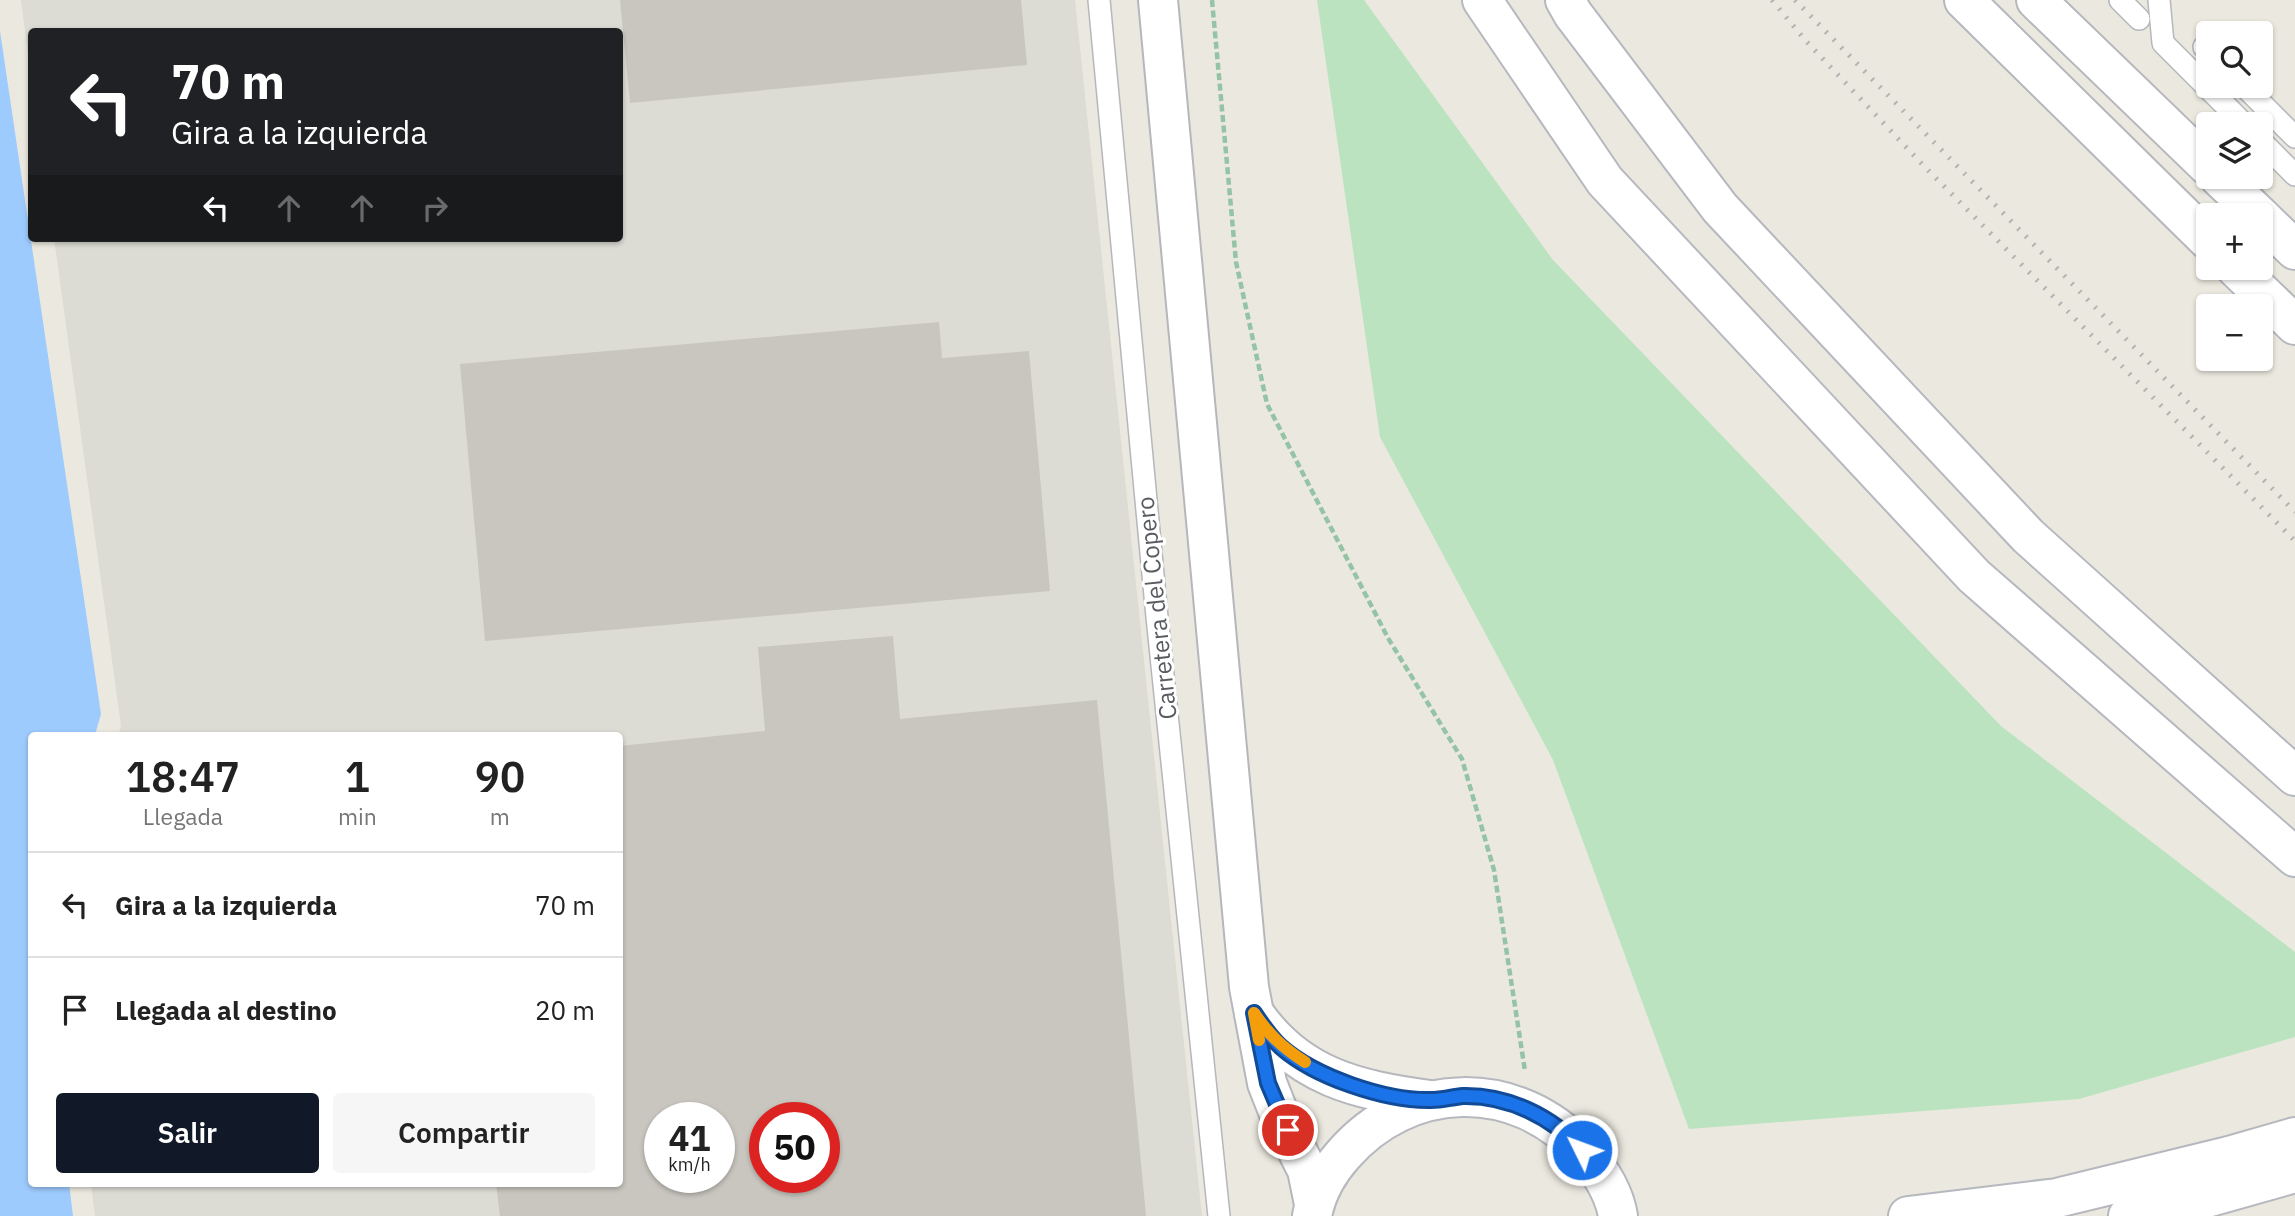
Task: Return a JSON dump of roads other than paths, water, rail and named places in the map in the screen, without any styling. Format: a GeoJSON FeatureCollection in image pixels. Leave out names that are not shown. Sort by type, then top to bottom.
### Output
{"type":"FeatureCollection","features":[{"type":"Feature","properties":{"kind":"main road"},"geometry":{"type":"LineString","coordinates":[[1158,0],[1246,962],[1268,1083],[1280,1116],[1307,1170],[1313,1210]]}},
{"type":"Feature","properties":{"kind":"main road"},"geometry":{"type":"LineString","coordinates":[[1482,0],[1605,181],[1974,576],[2295,857]]}},
{"type":"Feature","properties":{"kind":"main road"},"geometry":{"type":"LineString","coordinates":[[1565,0],[1720,208],[2028,536],[2295,775]]}},
{"type":"Feature","properties":{"kind":"main road"},"geometry":{"type":"LineString","coordinates":[[1964,0],[2196,228]]}},
{"type":"Feature","properties":{"kind":"main road"},"geometry":{"type":"LineString","coordinates":[[2036,0],[2196,154]]}},
{"type":"Feature","properties":{"kind":"main road"},"geometry":{"type":"LineString","coordinates":[[2232,189],[2246,203]]}},
{"type":"Feature","properties":{"kind":"main road"},"geometry":{"type":"LineString","coordinates":[[2273,229],[2295,250]]}},
{"type":"Feature","properties":{"kind":"main road"},"geometry":{"type":"LineString","coordinates":[[2248,280],[2295,325]]}},
{"type":"Feature","properties":{"kind":"main road"},"geometry":{"type":"LineString","coordinates":[[1254,1013],[1282,1048],[1329,1077],[1384,1094],[1430,1100]]}},
{"type":"Feature","properties":{"kind":"main road"},"geometry":{"type":"LineString","coordinates":[[1313,1210],[1332,1168],[1359,1137],[1392,1114],[1430,1100],[1464,1096],[1498,1100],[1529,1110],[1567,1133],[1597,1167],[1625,1213]]}},
{"type":"Feature","properties":{"kind":"main road"},"geometry":{"type":"LineString","coordinates":[[1908,1216],[2057,1198],[2230,1156],[2295,1137]]}},
{"type":"Feature","properties":{"kind":"main road"},"geometry":{"type":"LineString","coordinates":[[2128,1216],[2171,1208],[2295,1173]]}},
{"type":"Feature","properties":{"kind":"lane","name":"Carretera del Copero"},"geometry":{"type":"LineString","coordinates":[[1099,0],[1157,617],[1219,1216]]}},
{"type":"Feature","properties":{"kind":"lane"},"geometry":{"type":"LineString","coordinates":[[2120,0],[2139,19]]}},
{"type":"Feature","properties":{"kind":"lane"},"geometry":{"type":"LineString","coordinates":[[2159,0],[2163,43],[2232,112]]}},
{"type":"Feature","properties":{"kind":"lane"},"geometry":{"type":"LineString","coordinates":[[2256,98],[2295,137]]}},
{"type":"Feature","properties":{"kind":"lane"},"geometry":{"type":"LineString","coordinates":[[2273,153],[2295,175]]}},
{"type":"Feature","properties":{"kind":"water"},"geometry":{"type":"Polygon","coordinates":[[[0,31],[28,220],[28,242],[31,242],[101,714],[96,732],[28,732],[28,1187],[69,1187],[73,1216],[0,1216],[0,31]]]}},
{"type":"Feature","properties":{"kind":"railway"},"geometry":{"type":"LineString","coordinates":[[1772,0],[1805,40],[1921,163],[2295,541]]}},
{"type":"Feature","properties":{"kind":"railway"},"geometry":{"type":"LineString","coordinates":[[1795,0],[2295,512]]}}]}
